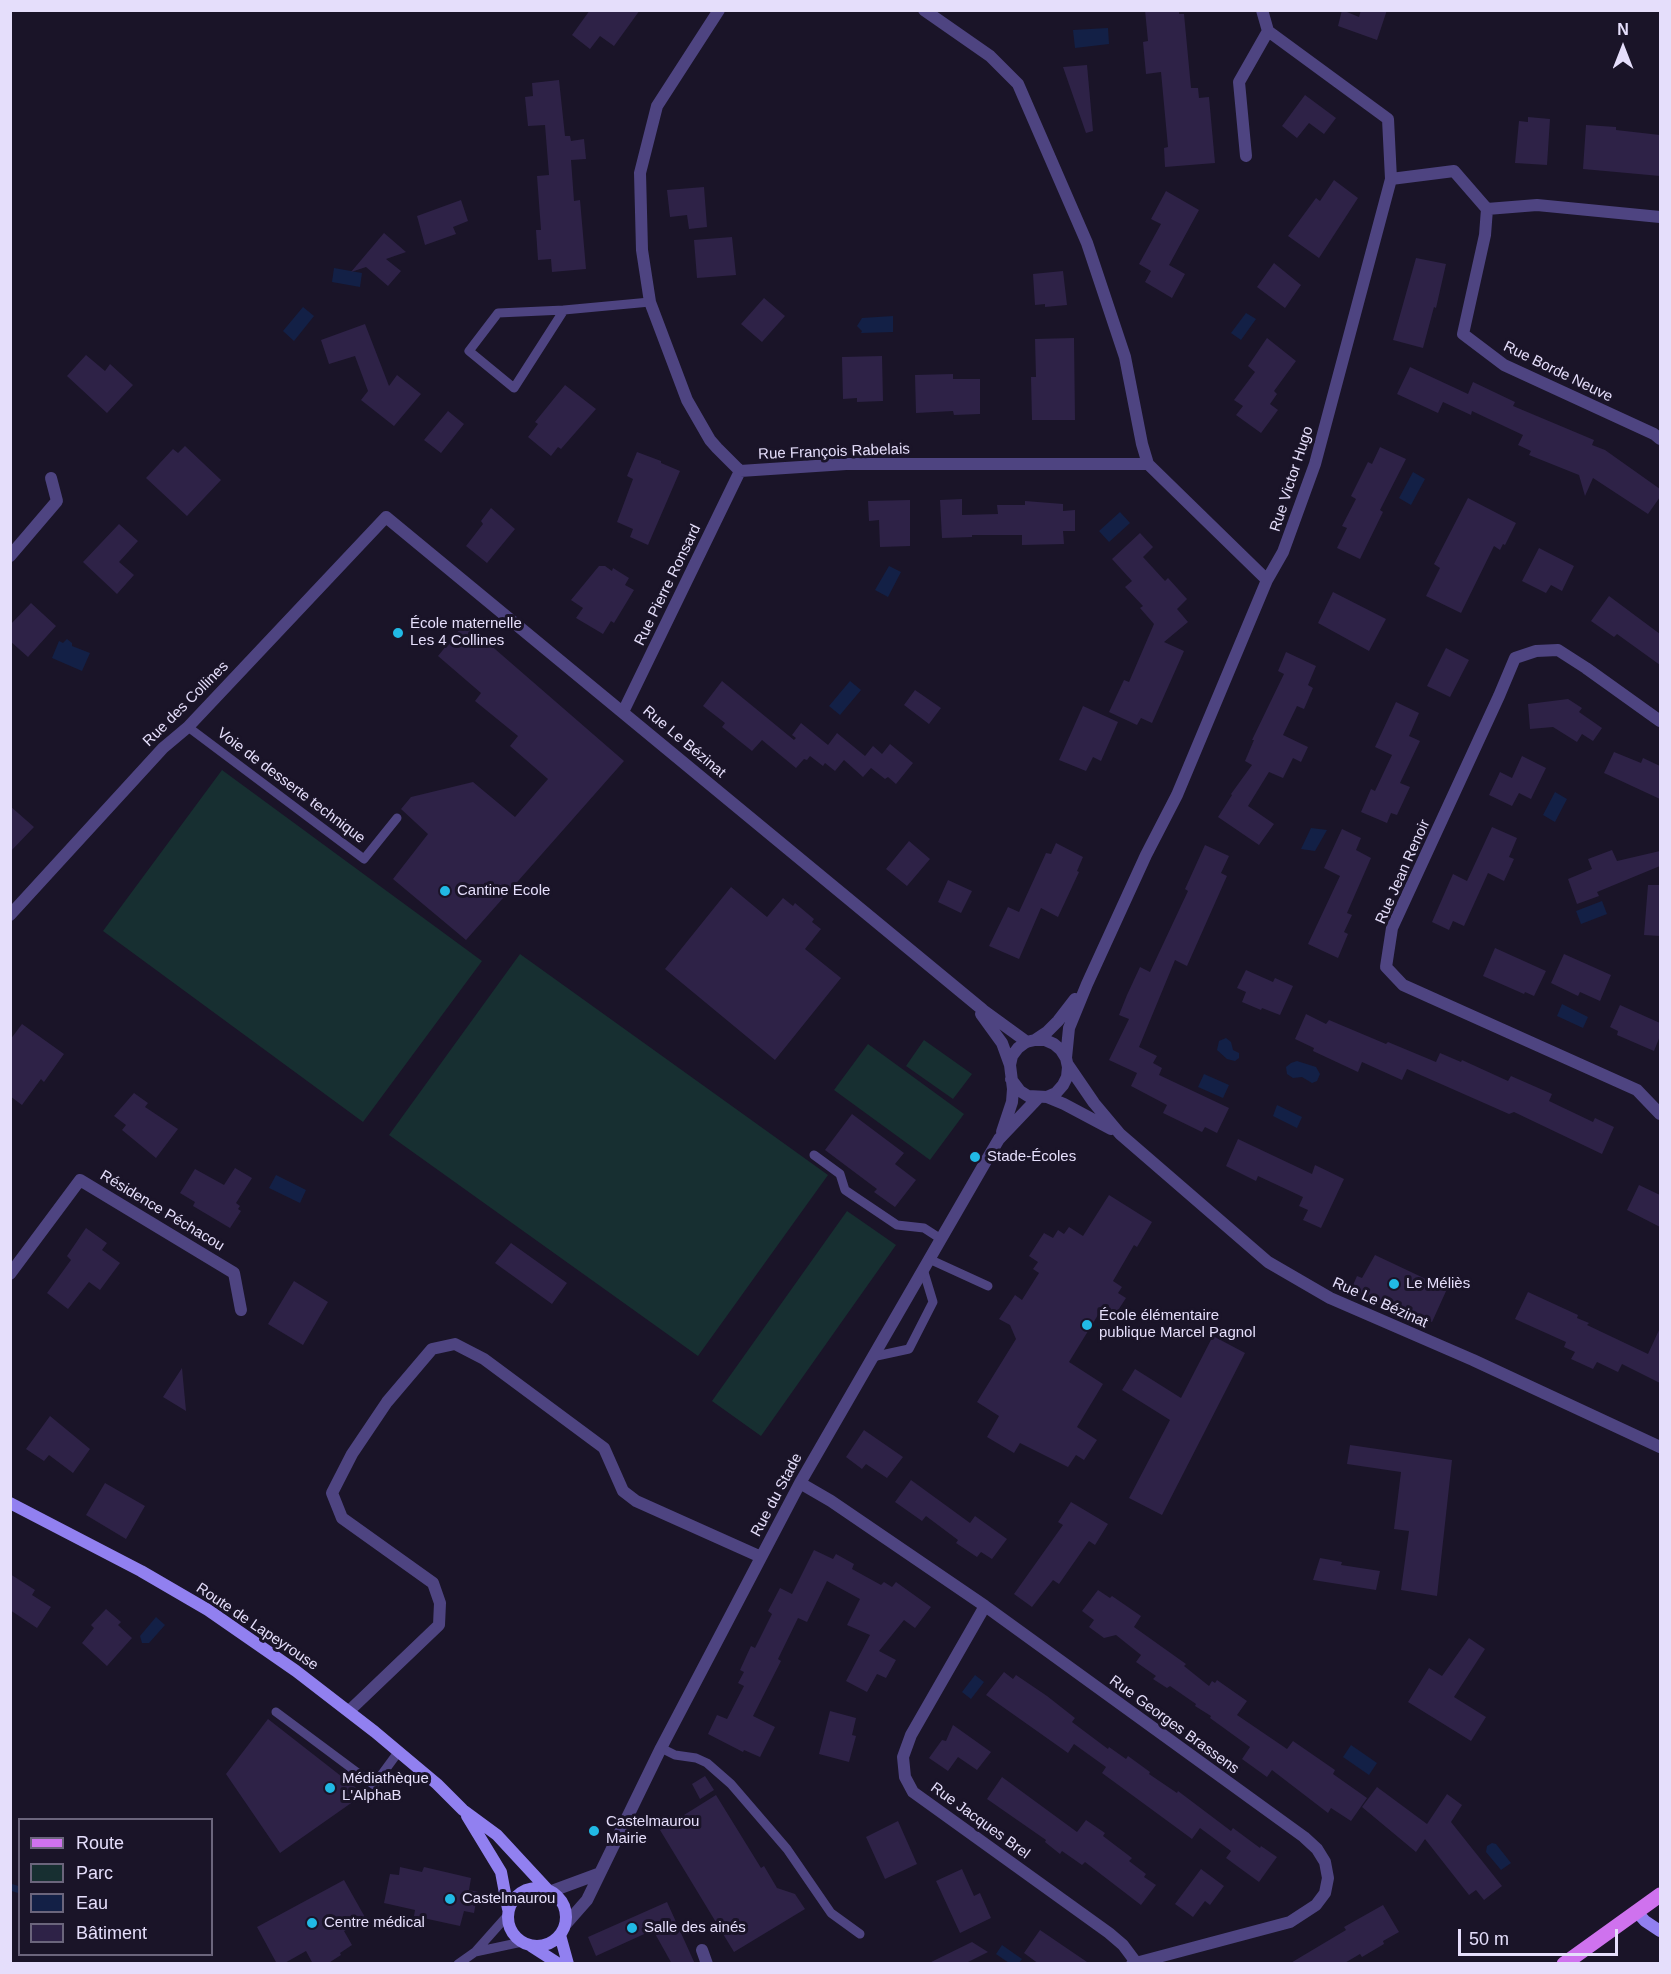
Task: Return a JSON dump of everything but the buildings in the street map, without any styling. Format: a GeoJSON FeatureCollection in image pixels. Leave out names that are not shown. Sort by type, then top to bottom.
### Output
{"type":"FeatureCollection","features":[{"type":"Feature","properties":{"kind":"main road"},"geometry":{"type":"LineString","coordinates":[[1564,1964],[1660,1895]]}},
{"type":"Feature","properties":{"kind":"street","name":"Rue François Rabelais"},"geometry":{"type":"LineString","coordinates":[[719,10],[657,106],[640,173],[642,250],[650,302],[687,400],[710,440],[740,471],[846,464],[1148,464]]}},
{"type":"Feature","properties":{"kind":"street"},"geometry":{"type":"LineString","coordinates":[[924,10],[990,56],[1018,84],[1087,243],[1125,357],[1148,464],[1268,580]]}},
{"type":"Feature","properties":{"kind":"street"},"geometry":{"type":"LineString","coordinates":[[1246,156],[1239,82],[1268,31],[1262,10]]}},
{"type":"Feature","properties":{"kind":"street","name":"Rue Victor Hugo"},"geometry":{"type":"LineString","coordinates":[[1067,1062],[1069,1028],[1087,984],[1146,855],[1178,795],[1268,580],[1283,552],[1315,464],[1391,178],[1388,119],[1268,31]]}},
{"type":"Feature","properties":{"kind":"street"},"geometry":{"type":"LineString","coordinates":[[1391,178],[1454,171],[1487,210],[1537,204],[1660,217]]}},
{"type":"Feature","properties":{"kind":"street","name":"Rue Borde Neuve"},"geometry":{"type":"LineString","coordinates":[[1487,210],[1485,235],[1463,334],[1504,366],[1654,434],[1660,439]]}},
{"type":"Feature","properties":{"kind":"street","name":"Rue Pierre Ronsard"},"geometry":{"type":"LineString","coordinates":[[623,712],[740,471]]}},
{"type":"Feature","properties":{"kind":"street"},"geometry":{"type":"LineString","coordinates":[[10,556],[57,501],[51,478]]}},
{"type":"Feature","properties":{"kind":"street","name":"Rue Le Bézinat"},"geometry":{"type":"LineString","coordinates":[[386,517],[984,1010],[1031,1041]]}},
{"type":"Feature","properties":{"kind":"street","name":"Rue des Collines"},"geometry":{"type":"LineString","coordinates":[[10,915],[163,748],[188,727],[386,517]]}},
{"type":"Feature","properties":{"kind":"street","name":"Rue Jean Renoir"},"geometry":{"type":"LineString","coordinates":[[1660,721],[1586,668],[1558,651],[1536,651],[1515,658],[1392,928],[1386,968],[1403,985],[1637,1090],[1660,1114]]}},
{"type":"Feature","properties":{"kind":"street","name":"Rue Victor Hugo"},"geometry":{"type":"LineString","coordinates":[[1031,1041],[1047,1032],[1058,1022],[1087,984]]}},
{"type":"Feature","properties":{"kind":"street","name":"Rue Le Bézinat"},"geometry":{"type":"LineString","coordinates":[[963,992],[1002,1043],[1010,1065]]}},
{"type":"Feature","properties":{"kind":"street"},"geometry":{"type":"LineString","coordinates":[[1031,1041],[1054,1044],[1061,1050],[1067,1062],[1067,1077],[1063,1085],[1056,1093],[1043,1097],[1028,1096],[1020,1091],[1011,1079],[1012,1056],[1018,1048],[1031,1041]]}},
{"type":"Feature","properties":{"kind":"street","name":"Rue Le Bézinat"},"geometry":{"type":"LineString","coordinates":[[1067,1062],[1094,1103],[1120,1134],[1268,1262],[1330,1298],[1473,1360],[1660,1447]]}},
{"type":"Feature","properties":{"kind":"street","name":"Rue du Stade"},"geometry":{"type":"LineString","coordinates":[[563,1930],[587,1900],[661,1748],[800,1483],[999,1139],[1012,1102],[1011,1079]]}},
{"type":"Feature","properties":{"kind":"street","name":"Rue Le Bézinat"},"geometry":{"type":"LineString","coordinates":[[1043,1097],[1064,1104],[1120,1134]]}},
{"type":"Feature","properties":{"kind":"street","name":"Rue du Stade"},"geometry":{"type":"LineString","coordinates":[[999,1139],[1043,1097]]}},
{"type":"Feature","properties":{"kind":"street","name":"Résidence Péchacou"},"geometry":{"type":"LineString","coordinates":[[10,1274],[80,1180],[234,1273],[241,1310]]}},
{"type":"Feature","properties":{"kind":"street"},"geometry":{"type":"LineString","coordinates":[[349,1711],[439,1624],[440,1603],[433,1583],[342,1518],[332,1493],[352,1454],[387,1402],[432,1349],[455,1344],[484,1359],[604,1448],[623,1491],[636,1501],[761,1557]]}},
{"type":"Feature","properties":{"kind":"street","name":"Rue Georges Brassens"},"geometry":{"type":"LineString","coordinates":[[800,1483],[831,1500],[985,1606],[1304,1837],[1317,1849],[1325,1862],[1328,1878],[1325,1893],[1316,1905],[1290,1922],[1133,1962]]}},
{"type":"Feature","properties":{"kind":"street","name":"Route de Lapeyrouse"},"geometry":{"type":"LineString","coordinates":[[10,1503],[141,1571],[208,1610],[296,1671],[399,1751],[463,1810],[497,1834],[549,1890]]}},
{"type":"Feature","properties":{"kind":"street","name":"Rue Jacques Brel"},"geometry":{"type":"LineString","coordinates":[[985,1606],[911,1735],[903,1757],[905,1777],[913,1792],[1109,1933],[1123,1945],[1133,1962]]}},
{"type":"Feature","properties":{"kind":"street","name":"Route de Lapeyrouse"},"geometry":{"type":"LineString","coordinates":[[463,1810],[501,1872],[508,1913]]}},
{"type":"Feature","properties":{"kind":"street"},"geometry":{"type":"LineString","coordinates":[[549,1890],[598,1874]]}},
{"type":"Feature","properties":{"kind":"street"},"geometry":{"type":"LineString","coordinates":[[559,1964],[511,1931],[508,1913],[512,1900],[528,1888],[537,1887],[549,1890],[558,1896],[566,1910],[563,1930],[568,1964]]}},
{"type":"Feature","properties":{"kind":"street"},"geometry":{"type":"LineString","coordinates":[[1636,1911],[1645,1921],[1660,1931]]}},
{"type":"Feature","properties":{"kind":"street"},"geometry":{"type":"LineString","coordinates":[[527,1944],[547,1944],[563,1930]]}},
{"type":"Feature","properties":{"kind":"street"},"geometry":{"type":"LineString","coordinates":[[702,1950],[707,1964]]}},
{"type":"Feature","properties":{"kind":"lane"},"geometry":{"type":"LineString","coordinates":[[564,310],[514,388],[469,351],[498,313],[650,302]]}},
{"type":"Feature","properties":{"kind":"lane","name":"Voie de desserte technique"},"geometry":{"type":"LineString","coordinates":[[188,727],[364,859],[397,818]]}},
{"type":"Feature","properties":{"kind":"lane"},"geometry":{"type":"LineString","coordinates":[[814,1155],[840,1174],[845,1190],[897,1225],[924,1228],[941,1239]]}},
{"type":"Feature","properties":{"kind":"lane"},"geometry":{"type":"LineString","coordinates":[[872,1357],[909,1349],[933,1302],[926,1264],[988,1286]]}},
{"type":"Feature","properties":{"kind":"lane"},"geometry":{"type":"LineString","coordinates":[[276,1712],[374,1785],[399,1751]]}},
{"type":"Feature","properties":{"kind":"lane"},"geometry":{"type":"LineString","coordinates":[[661,1748],[675,1755],[696,1758],[707,1763],[731,1784],[787,1849],[831,1913],[860,1934]]}},
{"type":"Feature","properties":{"kind":"lane"},"geometry":{"type":"LineString","coordinates":[[461,1962],[475,1952],[508,1913]]}},
{"type":"Feature","properties":{"kind":"lane"},"geometry":{"type":"LineString","coordinates":[[475,1952],[527,1944]]}},
{"type":"Feature","properties":{"kind":"green space"},"geometry":{"type":"Polygon","coordinates":[[[222,770],[482,961],[363,1122],[103,931],[222,770]]]}},
{"type":"Feature","properties":{"kind":"green space"},"geometry":{"type":"Polygon","coordinates":[[[520,954],[828,1175],[698,1356],[389,1135],[520,954]]]}},
{"type":"Feature","properties":{"kind":"green space"},"geometry":{"type":"Polygon","coordinates":[[[924,1040],[972,1074],[953,1099],[906,1066],[924,1040]]]}},
{"type":"Feature","properties":{"kind":"green space"},"geometry":{"type":"Polygon","coordinates":[[[868,1044],[964,1114],[930,1160],[834,1090],[868,1044]]]}},
{"type":"Feature","properties":{"kind":"green space"},"geometry":{"type":"Polygon","coordinates":[[[847,1211],[896,1245],[761,1436],[712,1401],[847,1211]]]}},
{"type":"Feature","properties":{"kind":"water"},"geometry":{"type":"Polygon","coordinates":[[[1108,28],[1109,44],[1075,48],[1073,30],[1108,28]]]}},
{"type":"Feature","properties":{"kind":"water"},"geometry":{"type":"Polygon","coordinates":[[[334,268],[362,273],[360,287],[332,282],[334,268]]]}},
{"type":"Feature","properties":{"kind":"water"},"geometry":{"type":"Polygon","coordinates":[[[303,307],[314,316],[294,341],[283,331],[303,307]]]}},
{"type":"Feature","properties":{"kind":"water"},"geometry":{"type":"Polygon","coordinates":[[[1246,313],[1256,319],[1241,340],[1231,333],[1246,313]]]}},
{"type":"Feature","properties":{"kind":"water"},"geometry":{"type":"Polygon","coordinates":[[[893,316],[893,332],[861,333],[862,331],[857,326],[862,318],[893,316]]]}},
{"type":"Feature","properties":{"kind":"water"},"geometry":{"type":"Polygon","coordinates":[[[1413,472],[1425,479],[1411,505],[1399,498],[1413,472]]]}},
{"type":"Feature","properties":{"kind":"water"},"geometry":{"type":"Polygon","coordinates":[[[1120,512],[1130,523],[1109,542],[1099,531],[1120,512]]]}},
{"type":"Feature","properties":{"kind":"water"},"geometry":{"type":"Polygon","coordinates":[[[889,566],[901,572],[888,597],[875,590],[889,566]]]}},
{"type":"Feature","properties":{"kind":"water"},"geometry":{"type":"Polygon","coordinates":[[[67,639],[72,646],[90,653],[82,671],[52,658],[59,641],[63,643],[67,639]]]}},
{"type":"Feature","properties":{"kind":"water"},"geometry":{"type":"Polygon","coordinates":[[[850,681],[861,690],[840,715],[829,706],[850,681]]]}},
{"type":"Feature","properties":{"kind":"water"},"geometry":{"type":"Polygon","coordinates":[[[1555,792],[1567,799],[1555,822],[1543,815],[1555,792]]]}},
{"type":"Feature","properties":{"kind":"water"},"geometry":{"type":"Polygon","coordinates":[[[1311,828],[1327,830],[1315,851],[1301,849],[1311,828]]]}},
{"type":"Feature","properties":{"kind":"water"},"geometry":{"type":"Polygon","coordinates":[[[1602,901],[1607,914],[1581,924],[1576,911],[1602,901]]]}},
{"type":"Feature","properties":{"kind":"water"},"geometry":{"type":"Polygon","coordinates":[[[1562,1004],[1588,1017],[1583,1028],[1557,1016],[1562,1004]]]}},
{"type":"Feature","properties":{"kind":"water"},"geometry":{"type":"Polygon","coordinates":[[[1226,1038],[1231,1042],[1233,1050],[1239,1053],[1239,1058],[1235,1061],[1227,1059],[1217,1050],[1219,1041],[1226,1038]]]}},
{"type":"Feature","properties":{"kind":"water"},"geometry":{"type":"Polygon","coordinates":[[[1297,1061],[1316,1067],[1320,1074],[1317,1081],[1312,1083],[1302,1077],[1293,1078],[1287,1074],[1286,1067],[1297,1061]]]}},
{"type":"Feature","properties":{"kind":"water"},"geometry":{"type":"Polygon","coordinates":[[[1204,1074],[1229,1085],[1223,1098],[1198,1087],[1204,1074]]]}},
{"type":"Feature","properties":{"kind":"water"},"geometry":{"type":"Polygon","coordinates":[[[1277,1105],[1302,1117],[1297,1128],[1273,1116],[1277,1105]]]}},
{"type":"Feature","properties":{"kind":"water"},"geometry":{"type":"Polygon","coordinates":[[[276,1175],[306,1190],[300,1203],[269,1188],[276,1175]]]}},
{"type":"Feature","properties":{"kind":"water"},"geometry":{"type":"Polygon","coordinates":[[[156,1617],[165,1625],[149,1643],[142,1643],[140,1636],[156,1617]]]}},
{"type":"Feature","properties":{"kind":"water"},"geometry":{"type":"Polygon","coordinates":[[[975,1675],[984,1682],[971,1699],[962,1692],[975,1675]]]}},
{"type":"Feature","properties":{"kind":"water"},"geometry":{"type":"Polygon","coordinates":[[[1351,1745],[1377,1763],[1369,1775],[1343,1757],[1351,1745]]]}},
{"type":"Feature","properties":{"kind":"water"},"geometry":{"type":"Polygon","coordinates":[[[1492,1843],[1496,1844],[1511,1863],[1501,1870],[1486,1852],[1487,1846],[1492,1843]]]}},
{"type":"Feature","properties":{"kind":"water"},"geometry":{"type":"Polygon","coordinates":[[[1002,1945],[1022,1959],[1019,1963],[1009,1963],[996,1954],[1002,1945]]]}},
{"type":"Feature","properties":{"kind":"waterway"},"geometry":{"type":"LineString","coordinates":[[10,1887],[18,1889]]}},
{"type":"Feature","properties":{"kind":"place","name":"École maternelle Les 4 Collines"},"geometry":{"type":"Point","coordinates":[398,633]}},
{"type":"Feature","properties":{"kind":"place","name":"Cantine Ecole"},"geometry":{"type":"Point","coordinates":[445,891]}},
{"type":"Feature","properties":{"kind":"place","name":"Stade-Écoles"},"geometry":{"type":"Point","coordinates":[975,1157]}},
{"type":"Feature","properties":{"kind":"place","name":"Le Méliès"},"geometry":{"type":"Point","coordinates":[1394,1284]}},
{"type":"Feature","properties":{"kind":"place","name":"École élémentaire publique Marcel Pagnol"},"geometry":{"type":"Point","coordinates":[1087,1325]}},
{"type":"Feature","properties":{"kind":"place","name":"Médiathèque L'AlphaB"},"geometry":{"type":"Point","coordinates":[330,1788]}},
{"type":"Feature","properties":{"kind":"place","name":"Castelmaurou Mairie"},"geometry":{"type":"Point","coordinates":[594,1831]}},
{"type":"Feature","properties":{"kind":"place","name":"Castelmaurou"},"geometry":{"type":"Point","coordinates":[450,1899]}},
{"type":"Feature","properties":{"kind":"place","name":"Centre médical"},"geometry":{"type":"Point","coordinates":[312,1923]}},
{"type":"Feature","properties":{"kind":"place","name":"Salle des ainés"},"geometry":{"type":"Point","coordinates":[632,1928]}}]}
